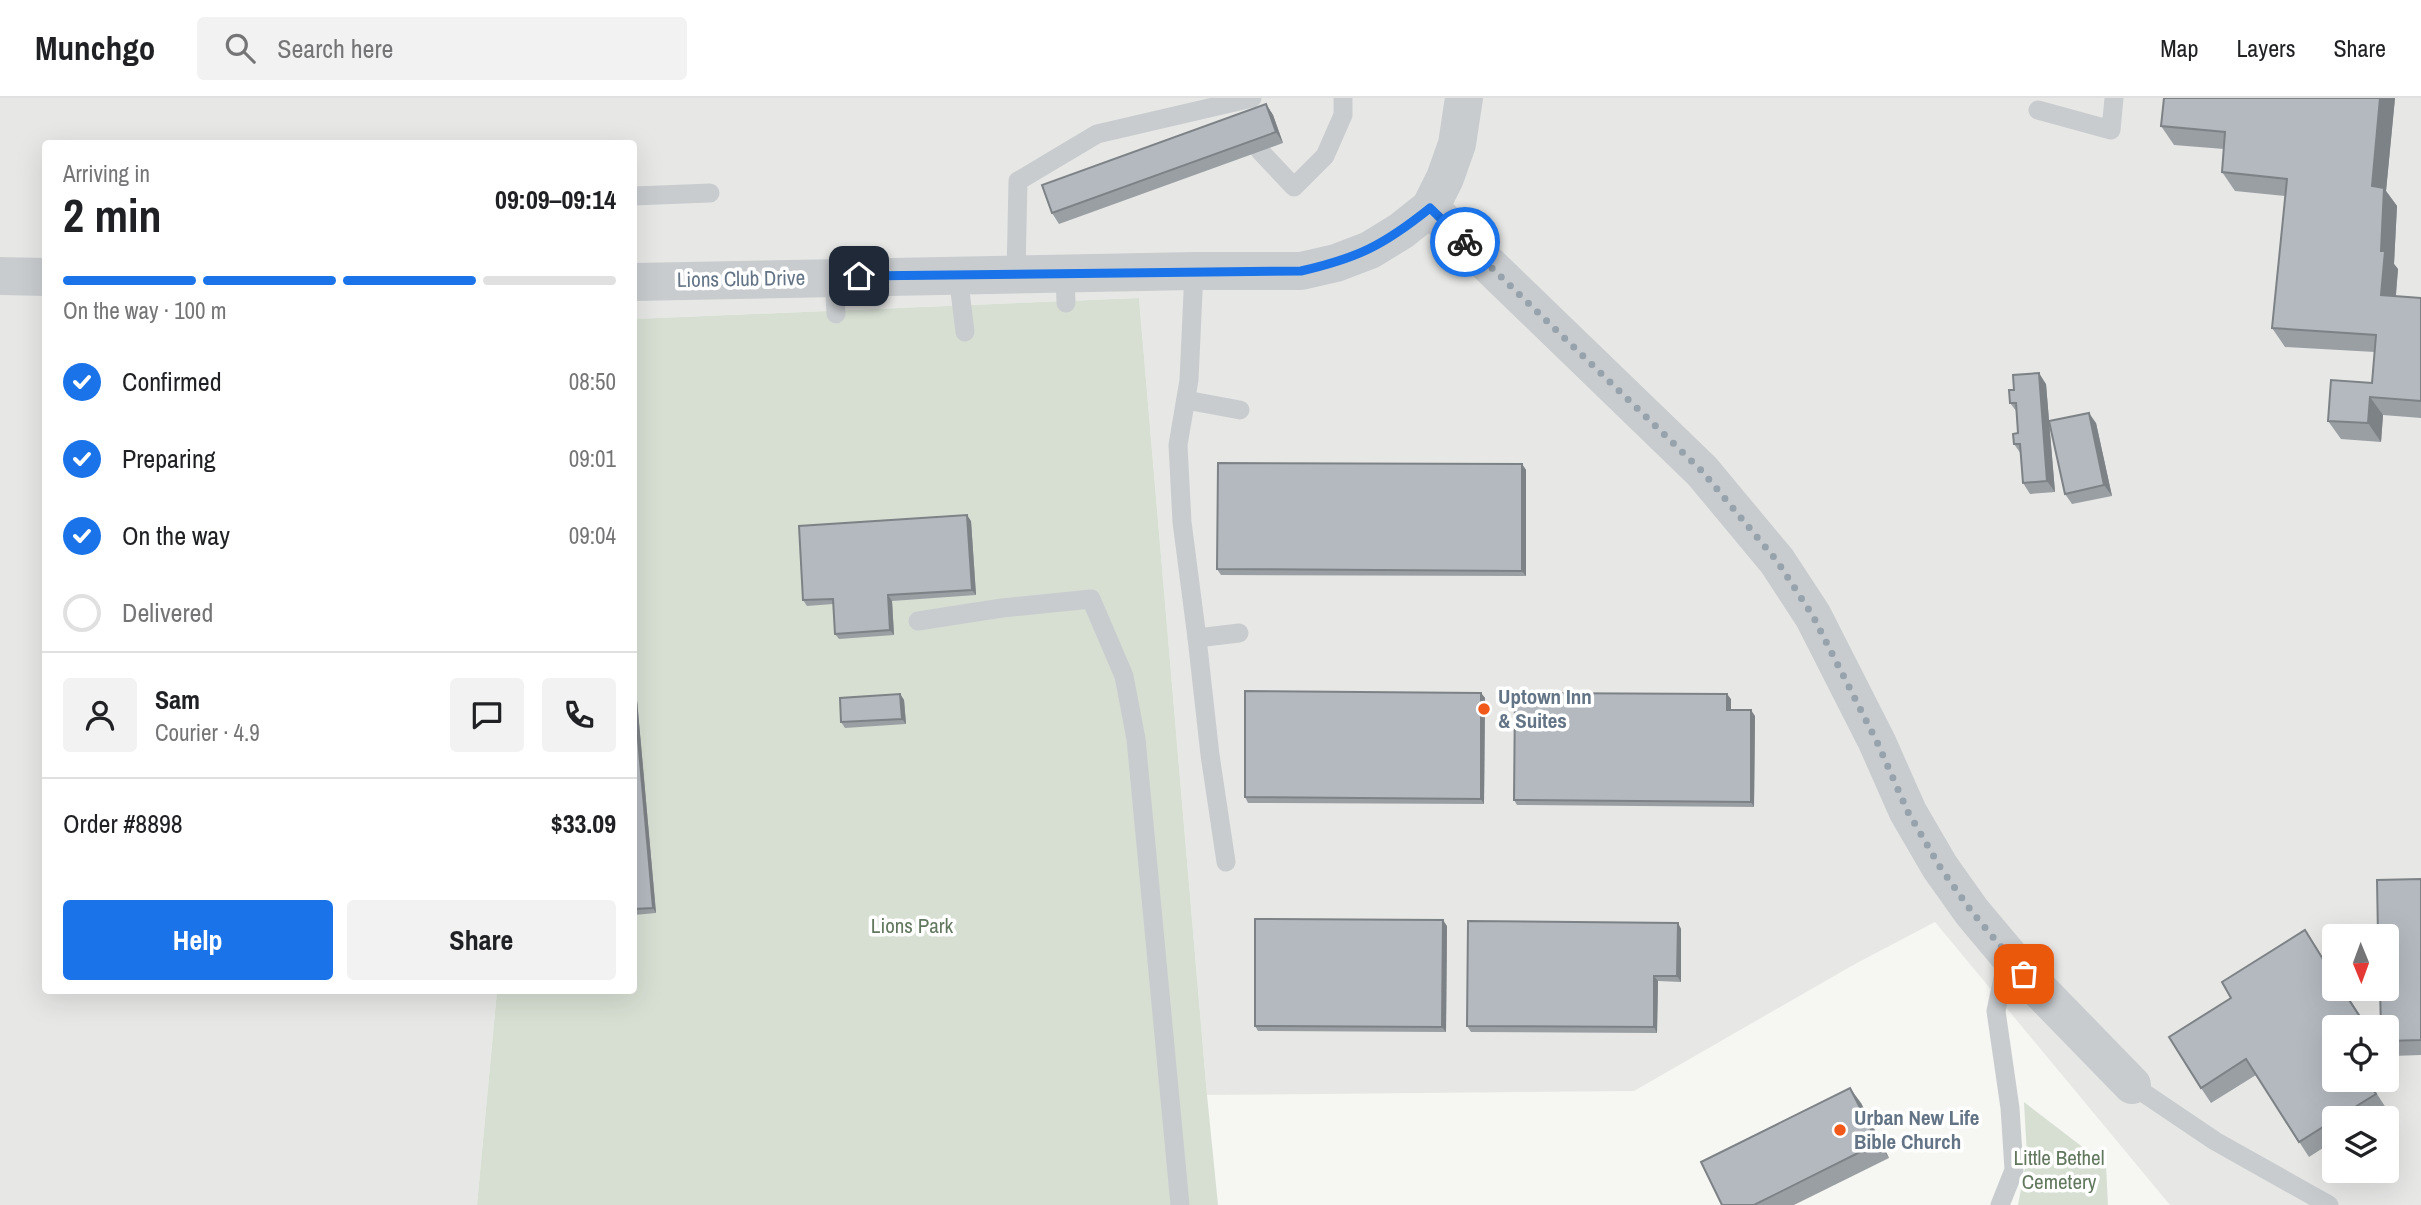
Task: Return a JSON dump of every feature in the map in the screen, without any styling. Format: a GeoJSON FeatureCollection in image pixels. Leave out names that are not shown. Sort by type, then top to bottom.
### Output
{"type":"FeatureCollection","features":[{"type":"Feature","properties":{"kind":"street","name":"Lions Club Drive"},"geometry":{"type":"LineString","coordinates":[[637,282],[1016,274],[1065,288],[1194,271],[1301,271],[1336,263],[1370,250],[1401,231],[1430,208],[1445,178],[1457,144],[1464,98]]}},
{"type":"Feature","properties":{"kind":"street"},"geometry":{"type":"LineString","coordinates":[[1430,208],[1702,471],[1777,561],[1813,616],[1877,742],[1914,823],[1940,867],[2008,956],[2132,1085]]}},
{"type":"Feature","properties":{"kind":"street"},"geometry":{"type":"LineString","coordinates":[[0,276],[42,277]]}},
{"type":"Feature","properties":{"kind":"lane"},"geometry":{"type":"LineString","coordinates":[[1016,274],[1018,181],[1097,134],[1250,98],[1260,151],[1293,187],[1325,156],[1343,115],[1343,98]]}},
{"type":"Feature","properties":{"kind":"lane"},"geometry":{"type":"LineString","coordinates":[[2038,110],[2111,130],[2114,98]]}},
{"type":"Feature","properties":{"kind":"lane"},"geometry":{"type":"LineString","coordinates":[[637,196],[710,193]]}},
{"type":"Feature","properties":{"kind":"lane"},"geometry":{"type":"LineString","coordinates":[[1194,271],[1191,360],[1178,445],[1178,467],[1209,755],[1226,862]]}},
{"type":"Feature","properties":{"kind":"lane"},"geometry":{"type":"LineString","coordinates":[[958,275],[965,332]]}},
{"type":"Feature","properties":{"kind":"lane"},"geometry":{"type":"LineString","coordinates":[[834,277],[836,314]]}},
{"type":"Feature","properties":{"kind":"lane"},"geometry":{"type":"LineString","coordinates":[[1186,400],[1240,410]]}},
{"type":"Feature","properties":{"kind":"lane"},"geometry":{"type":"LineString","coordinates":[[918,621],[1002,608],[1091,600],[1124,676],[1136,739],[1180,1205]]}},
{"type":"Feature","properties":{"kind":"lane"},"geometry":{"type":"LineString","coordinates":[[1197,638],[1239,634]]}},
{"type":"Feature","properties":{"kind":"lane"},"geometry":{"type":"LineString","coordinates":[[2000,1205],[2014,1170],[2010,1108],[1996,1010],[2008,956]]}},
{"type":"Feature","properties":{"kind":"lane"},"geometry":{"type":"LineString","coordinates":[[2132,1085],[2215,1141],[2329,1205]]}},
{"type":"Feature","properties":{"kind":"shaded area"},"geometry":{"type":"Polygon","coordinates":[[[0,98],[2421,98],[2421,1205],[2170,1205],[1935,922],[1855,964],[1634,1091],[1207,1095],[1139,298],[637,319],[637,140],[42,140],[42,994],[497,994],[477,1205],[0,1205],[0,98]]]}},
{"type":"Feature","properties":{"kind":"green space","name":"Lions Park"},"geometry":{"type":"Polygon","coordinates":[[[1139,298],[1218,1205],[477,1205],[497,994],[637,994],[637,319],[1139,298]]]}},
{"type":"Feature","properties":{"kind":"green space","name":"Little Bethel Cemetery"},"geometry":{"type":"Polygon","coordinates":[[[2024,1102],[2106,1165],[2108,1205],[2018,1205],[2027,1157],[2024,1102]]]}},
{"type":"Feature","properties":{"kind":"building"},"geometry":{"type":"Polygon","coordinates":[[[2164,98],[2380,98],[2372,186],[2384,188],[2381,251],[2385,251],[2381,295],[2421,298],[2421,401],[2370,397],[2368,423],[2328,421],[2331,380],[2372,383],[2376,335],[2272,328],[2287,179],[2222,172],[2225,132],[2161,126],[2164,98]]]}},
{"type":"Feature","properties":{"kind":"building"},"geometry":{"type":"Polygon","coordinates":[[[1266,104],[1276,132],[1052,213],[1042,185],[1266,104]]]}},
{"type":"Feature","properties":{"kind":"building"},"geometry":{"type":"Polygon","coordinates":[[[2039,373],[2047,481],[2023,483],[2020,444],[2014,444],[2013,434],[2018,433],[2016,403],[2010,403],[2009,390],[2014,390],[2013,375],[2039,373]]]}},
{"type":"Feature","properties":{"kind":"building"},"geometry":{"type":"Polygon","coordinates":[[[2089,413],[2104,485],[2065,494],[2049,421],[2089,413]]]}},
{"type":"Feature","properties":{"kind":"building"},"geometry":{"type":"Polygon","coordinates":[[[1218,463],[1522,464],[1522,571],[1217,569],[1218,463]]]}},
{"type":"Feature","properties":{"kind":"building"},"geometry":{"type":"Polygon","coordinates":[[[967,515],[972,590],[888,595],[890,630],[835,634],[833,599],[803,600],[799,526],[967,515]]]}},
{"type":"Feature","properties":{"kind":"building"},"geometry":{"type":"Polygon","coordinates":[[[1245,691],[1481,693],[1481,799],[1245,797],[1245,691]]]}},
{"type":"Feature","properties":{"kind":"building"},"geometry":{"type":"Polygon","coordinates":[[[1515,693],[1727,694],[1727,710],[1751,710],[1751,802],[1514,800],[1515,693]]]}},
{"type":"Feature","properties":{"kind":"building"},"geometry":{"type":"Polygon","coordinates":[[[900,694],[902,719],[841,722],[840,698],[900,694]]]}},
{"type":"Feature","properties":{"kind":"building"},"geometry":{"type":"Polygon","coordinates":[[[637,728],[653,908],[637,909],[637,728]]]}},
{"type":"Feature","properties":{"kind":"building"},"geometry":{"type":"Polygon","coordinates":[[[2421,879],[2421,1040],[2399,1041],[2399,1015],[2381,1015],[2380,1001],[2399,1001],[2399,924],[2378,924],[2377,880],[2421,879]]]}},
{"type":"Feature","properties":{"kind":"building"},"geometry":{"type":"Polygon","coordinates":[[[1255,919],[1443,920],[1442,1027],[1255,1026],[1255,919]]]}},
{"type":"Feature","properties":{"kind":"building"},"geometry":{"type":"Polygon","coordinates":[[[1468,921],[1678,923],[1677,976],[1654,976],[1654,1027],[1467,1026],[1468,921]]]}},
{"type":"Feature","properties":{"kind":"building"},"geometry":{"type":"Polygon","coordinates":[[[2305,930],[2322,958],[2322,1001],[2350,1001],[2359,1015],[2322,1015],[2322,1092],[2376,1094],[2356,1106],[2322,1106],[2322,1128],[2299,1142],[2246,1059],[2201,1088],[2169,1037],[2231,998],[2222,982],[2305,930]]]}},
{"type":"Feature","properties":{"kind":"building","name":"Urban New Life Bible Church"},"geometry":{"type":"Polygon","coordinates":[[[1850,1088],[1878,1143],[1754,1205],[1722,1205],[1701,1162],[1850,1088]]]}},
{"type":"Feature","properties":{"kind":"way so far"},"geometry":{"type":"LineString","coordinates":[[1465,242],[1702,471],[1777,561],[1813,616],[1877,742],[1908,812],[1940,867],[1972,912],[2024,974]]}},
{"type":"Feature","properties":{"kind":"place","name":"Uptown Inn & Suites"},"geometry":{"type":"Point","coordinates":[1484,709]}},
{"type":"Feature","properties":{"kind":"place","name":"Urban New Life Bible Church"},"geometry":{"type":"Point","coordinates":[1840,1130]}},
{"type":"Feature","properties":{"kind":"route"},"geometry":{"type":"LineString","coordinates":[[859,276],[1301,271],[1336,263],[1370,250],[1401,231],[1430,208],[1465,242]]}}]}
